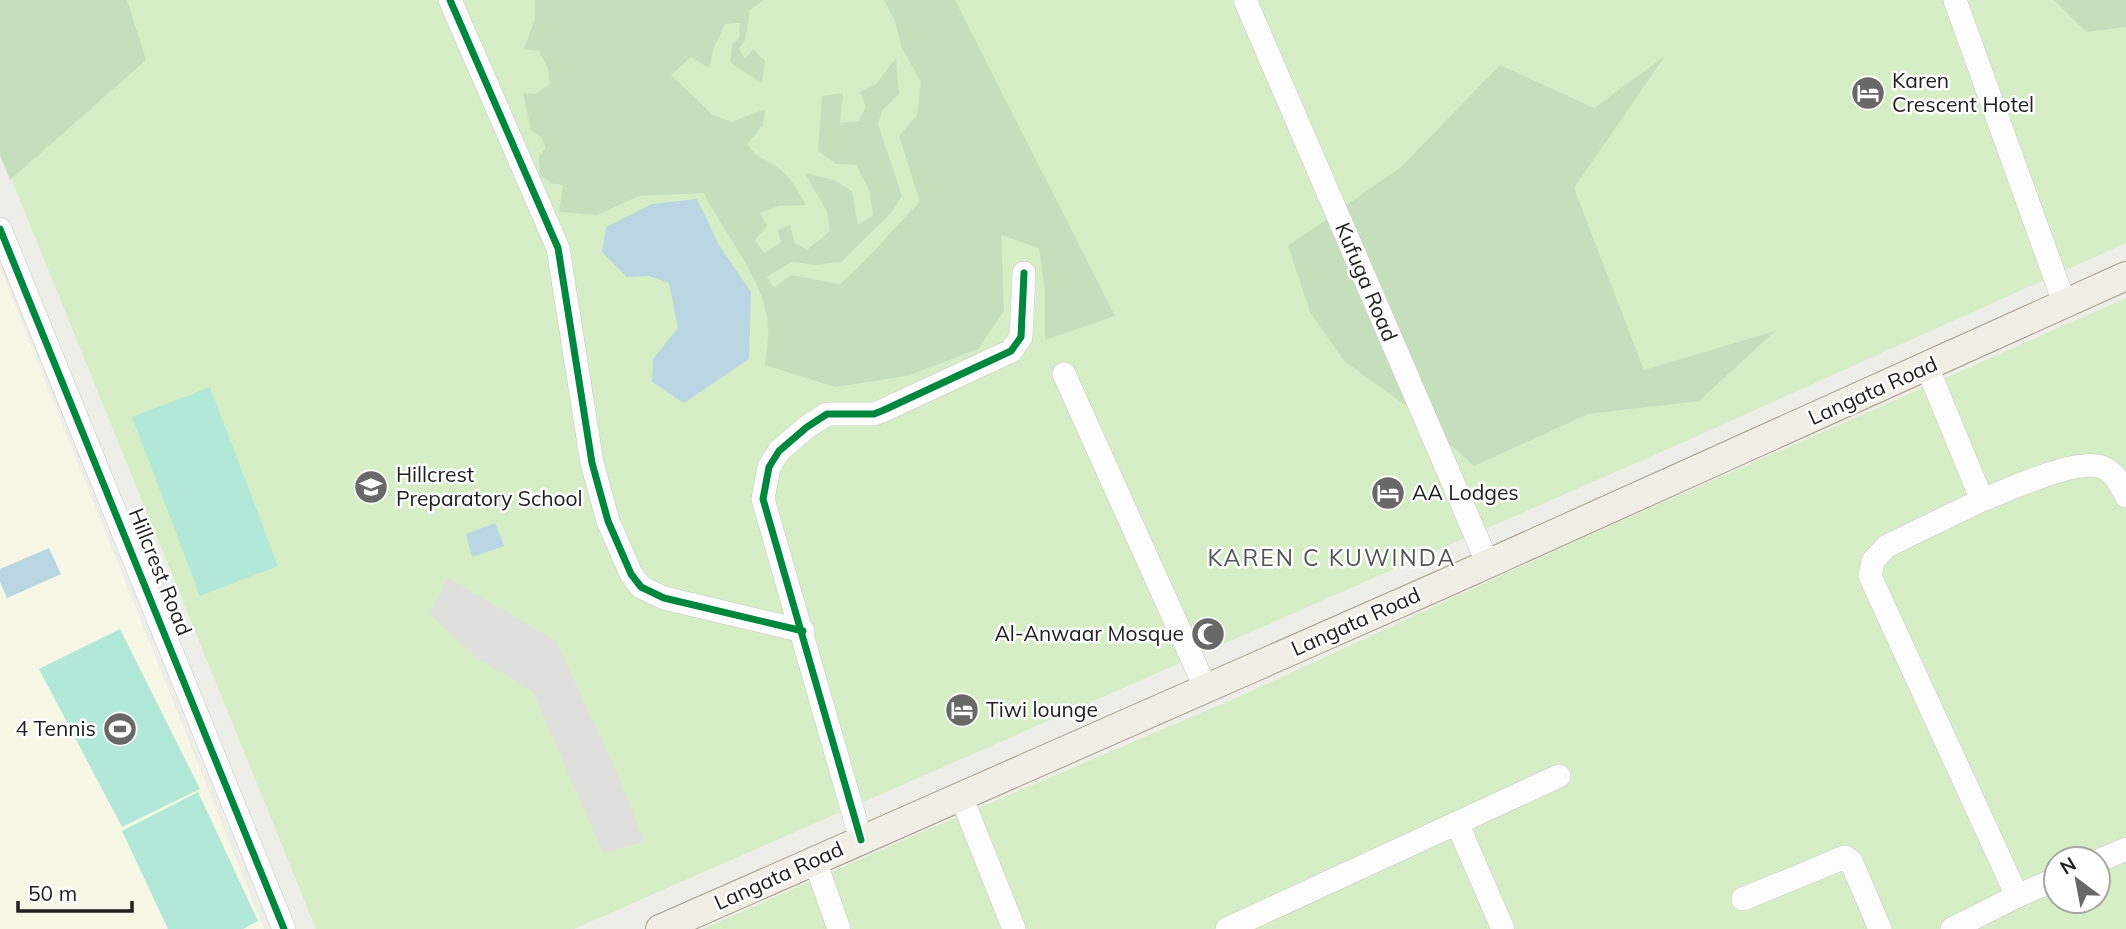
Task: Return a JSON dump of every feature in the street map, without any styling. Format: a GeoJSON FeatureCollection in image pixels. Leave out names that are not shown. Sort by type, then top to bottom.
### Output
{"type":"FeatureCollection","features":[{"type":"Feature","properties":{"kind":"main road","name":"Langata Road"},"geometry":{"type":"LineString","coordinates":[[660,929],[1488,564],[2126,276]]}},
{"type":"Feature","properties":{"kind":"street"},"geometry":{"type":"LineString","coordinates":[[450,0],[558,248],[592,463],[608,522],[631,574],[641,587],[664,598],[803,631]]}},
{"type":"Feature","properties":{"kind":"street","name":"Kufuga Road"},"geometry":{"type":"LineString","coordinates":[[1245,0],[1488,564]]}},
{"type":"Feature","properties":{"kind":"street"},"geometry":{"type":"LineString","coordinates":[[1955,0],[2065,305]]}},
{"type":"Feature","properties":{"kind":"street","name":"Hillcrest Road"},"geometry":{"type":"LineString","coordinates":[[0,229],[284,929]]}},
{"type":"Feature","properties":{"kind":"street"},"geometry":{"type":"LineString","coordinates":[[861,841],[763,499],[769,467],[794,437],[827,414],[874,414],[1011,351],[1021,337],[1024,273]]}},
{"type":"Feature","properties":{"kind":"street"},"geometry":{"type":"LineString","coordinates":[[1927,367],[1982,500]]}},
{"type":"Feature","properties":{"kind":"street"},"geometry":{"type":"LineString","coordinates":[[1065,374],[1206,689]]}},
{"type":"Feature","properties":{"kind":"street"},"geometry":{"type":"LineString","coordinates":[[2017,896],[1870,576],[1873,561],[1887,546],[1982,500],[2054,473],[2095,466],[2110,472],[2126,496]]}},
{"type":"Feature","properties":{"kind":"street"},"geometry":{"type":"LineString","coordinates":[[1227,929],[1559,776]]}},
{"type":"Feature","properties":{"kind":"street"},"geometry":{"type":"LineString","coordinates":[[961,796],[1014,929]]}},
{"type":"Feature","properties":{"kind":"street"},"geometry":{"type":"LineString","coordinates":[[1457,823],[1503,929]]}},
{"type":"Feature","properties":{"kind":"street"},"geometry":{"type":"LineString","coordinates":[[1743,899],[1845,857],[1851,861],[1881,929]]}},
{"type":"Feature","properties":{"kind":"street"},"geometry":{"type":"LineString","coordinates":[[815,861],[839,929]]}},
{"type":"Feature","properties":{"kind":"street"},"geometry":{"type":"LineString","coordinates":[[1952,929],[2042,885]]}},
{"type":"Feature","properties":{"kind":"shaded area"},"geometry":{"type":"Polygon","coordinates":[[[0,268],[264,929],[0,929],[0,268]]]}},
{"type":"Feature","properties":{"kind":"shaded area"},"geometry":{"type":"Polygon","coordinates":[[[448,578],[556,641],[621,782],[644,842],[603,853],[533,692],[477,658],[430,614],[448,578]]]}},
{"type":"Feature","properties":{"kind":"green space"},"geometry":{"type":"Polygon","coordinates":[[[0,0],[2126,0],[2126,243],[1686,441],[574,929],[316,929],[0,151],[0,0]]]}},
{"type":"Feature","properties":{"kind":"green space"},"geometry":{"type":"Polygon","coordinates":[[[0,0],[127,0],[146,60],[10,180],[0,155],[0,0]]]}},
{"type":"Feature","properties":{"kind":"green space"},"geometry":{"type":"Polygon","coordinates":[[[535,0],[764,0],[750,10],[745,40],[739,49],[745,59],[753,49],[765,61],[762,83],[730,62],[732,45],[739,38],[740,23],[725,24],[714,47],[709,68],[691,57],[671,75],[713,115],[732,122],[765,109],[763,125],[747,144],[787,176],[806,205],[779,206],[760,213],[767,226],[755,240],[764,253],[781,242],[778,230],[790,225],[795,243],[807,250],[830,231],[827,212],[805,173],[834,180],[852,191],[858,225],[873,215],[869,190],[856,165],[836,164],[818,151],[822,96],[843,93],[840,123],[859,121],[866,107],[860,92],[876,84],[896,58],[899,94],[882,111],[878,124],[902,196],[892,212],[841,262],[816,265],[791,262],[767,277],[774,288],[792,275],[840,284],[920,202],[899,136],[917,115],[921,82],[902,48],[895,22],[884,0],[955,0],[1115,316],[1045,340],[1045,291],[1039,248],[1001,235],[1004,311],[978,349],[907,376],[835,387],[765,365],[768,326],[760,291],[704,193],[639,196],[597,215],[559,212],[563,185],[551,183],[540,175],[539,156],[546,148],[541,137],[531,130],[523,93],[536,94],[550,84],[548,69],[539,51],[524,49],[535,19],[535,0]]]}},
{"type":"Feature","properties":{"kind":"green space"},"geometry":{"type":"Polygon","coordinates":[[[2054,0],[2126,0],[2126,27],[2086,32],[2054,0]]]}},
{"type":"Feature","properties":{"kind":"green space"},"geometry":{"type":"Polygon","coordinates":[[[1665,56],[1574,188],[1644,370],[1775,331],[1699,401],[1588,414],[1474,466],[1408,407],[1344,361],[1310,312],[1288,246],[1401,167],[1500,65],[1594,108],[1665,56]]]}},
{"type":"Feature","properties":{"kind":"green space"},"geometry":{"type":"Polygon","coordinates":[[[2126,298],[2126,929],[703,929],[1243,695],[1585,537],[2126,298]]]}},
{"type":"Feature","properties":{"kind":"green space"},"geometry":{"type":"Polygon","coordinates":[[[210,387],[278,566],[200,596],[132,417],[210,387]]]}},
{"type":"Feature","properties":{"kind":"green space","name":"4 Tennis"},"geometry":{"type":"Polygon","coordinates":[[[120,629],[200,789],[122,827],[39,669],[120,629]]]}},
{"type":"Feature","properties":{"kind":"green space"},"geometry":{"type":"Polygon","coordinates":[[[198,792],[258,921],[243,929],[168,929],[122,831],[198,792]]]}},
{"type":"Feature","properties":{"kind":"water"},"geometry":{"type":"Polygon","coordinates":[[[697,199],[719,245],[751,292],[749,359],[684,403],[652,382],[653,359],[678,328],[669,283],[649,276],[627,277],[602,252],[606,227],[652,204],[697,199]]]}},
{"type":"Feature","properties":{"kind":"water"},"geometry":{"type":"Polygon","coordinates":[[[495,523],[504,546],[472,557],[466,534],[495,523]]]}},
{"type":"Feature","properties":{"kind":"water"},"geometry":{"type":"Polygon","coordinates":[[[49,548],[61,574],[7,598],[0,582],[0,569],[49,548]]]}},
{"type":"Feature","properties":{"kind":"cycle path"},"geometry":{"type":"LineString","coordinates":[[450,0],[558,248],[592,463],[608,521],[631,574],[641,587],[664,598],[803,631]]}},
{"type":"Feature","properties":{"kind":"cycle path"},"geometry":{"type":"LineString","coordinates":[[0,229],[284,929]]}},
{"type":"Feature","properties":{"kind":"cycle path"},"geometry":{"type":"LineString","coordinates":[[861,840],[763,499],[769,467],[779,451],[827,414],[874,414],[1011,351],[1021,337],[1024,273]]}},
{"type":"Feature","properties":{"kind":"place","name":"Karen Crescent Hotel"},"geometry":{"type":"Point","coordinates":[1868,93]}},
{"type":"Feature","properties":{"kind":"place","name":"Hillcrest Preparatory School"},"geometry":{"type":"Point","coordinates":[371,487]}},
{"type":"Feature","properties":{"kind":"place","name":"AA Lodges"},"geometry":{"type":"Point","coordinates":[1388,493]}},
{"type":"Feature","properties":{"kind":"place","name":"Al-Anwaar Mosque"},"geometry":{"type":"Point","coordinates":[1208,634]}},
{"type":"Feature","properties":{"kind":"place","name":"Tiwi lounge"},"geometry":{"type":"Point","coordinates":[962,710]}},
{"type":"Feature","properties":{"kind":"place","name":"4 Tennis"},"geometry":{"type":"Point","coordinates":[120,729]}},
{"type":"Feature","properties":{"kind":"district","name":"KAREN C KUWINDA"},"geometry":{"type":"Point","coordinates":[1332,558]}}]}
